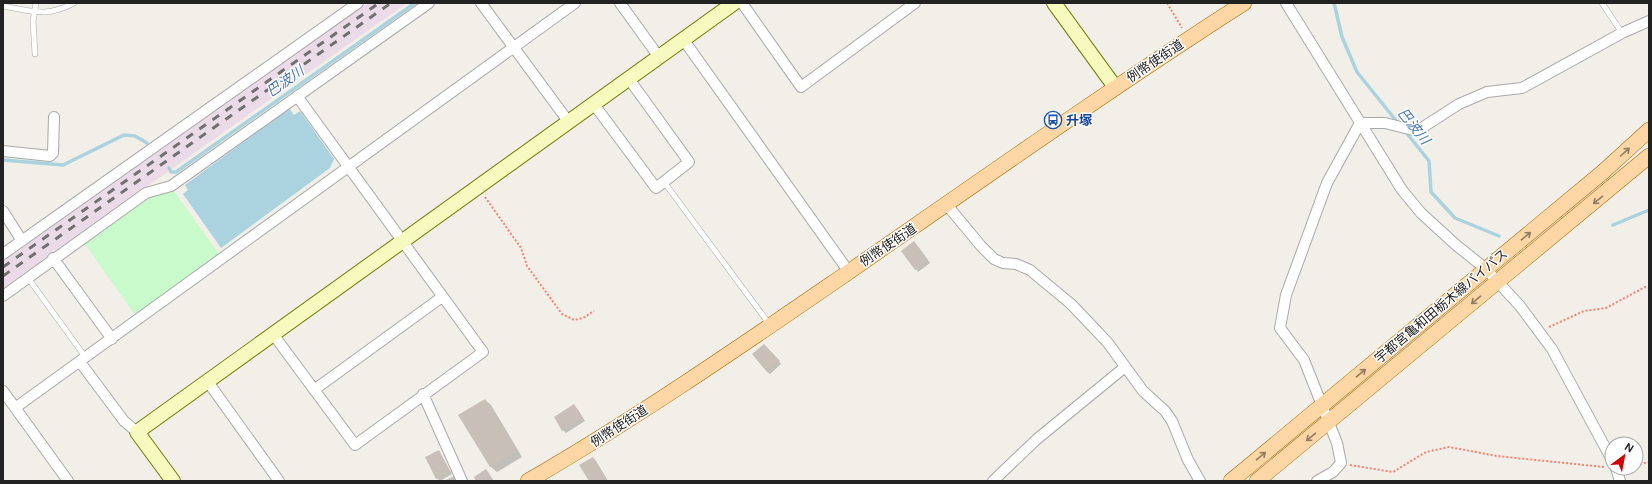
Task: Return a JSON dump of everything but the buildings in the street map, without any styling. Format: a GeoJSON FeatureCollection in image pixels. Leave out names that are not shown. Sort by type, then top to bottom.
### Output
{"type":"FeatureCollection","features":[{"type":"Feature","properties":{"kind":"main road","name":"例幣使街道"},"geometry":{"type":"LineString","coordinates":[[528,481],[597,441],[770,326],[947,205],[1115,87],[1244,3]]}},
{"type":"Feature","properties":{"kind":"main road","name":"宇都宮亀和田栃木線バイパス"},"geometry":{"type":"LineString","coordinates":[[1231,481],[1603,172],[1649,130]]}},
{"type":"Feature","properties":{"kind":"main road","name":"宇都宮亀和田栃木線バイパス"},"geometry":{"type":"LineString","coordinates":[[1257,481],[1649,156]]}},
{"type":"Feature","properties":{"kind":"street"},"geometry":{"type":"LineString","coordinates":[[3,254],[358,3]]}},
{"type":"Feature","properties":{"kind":"street"},"geometry":{"type":"LineString","coordinates":[[3,296],[53,258],[146,193],[171,186],[429,3]]}},
{"type":"Feature","properties":{"kind":"street"},"geometry":{"type":"LineString","coordinates":[[481,3],[512,48],[568,121]]}},
{"type":"Feature","properties":{"kind":"street"},"geometry":{"type":"LineString","coordinates":[[15,408],[575,3]]}},
{"type":"Feature","properties":{"kind":"street"},"geometry":{"type":"LineString","coordinates":[[620,3],[659,57]]}},
{"type":"Feature","properties":{"kind":"street"},"geometry":{"type":"LineString","coordinates":[[137,432],[593,103],[629,80],[734,3]]}},
{"type":"Feature","properties":{"kind":"street"},"geometry":{"type":"LineString","coordinates":[[742,3],[801,88],[916,3]]}},
{"type":"Feature","properties":{"kind":"street"},"geometry":{"type":"LineString","coordinates":[[1054,3],[1115,87]]}},
{"type":"Feature","properties":{"kind":"street"},"geometry":{"type":"LineString","coordinates":[[1286,3],[1297,18],[1402,190],[1421,213],[1456,245],[1486,269],[1539,331],[1552,349],[1604,456]]}},
{"type":"Feature","properties":{"kind":"street"},"geometry":{"type":"LineString","coordinates":[[1360,123],[1385,123],[1417,131],[1459,104],[1487,92],[1522,88],[1622,33],[1649,21]]}},
{"type":"Feature","properties":{"kind":"street"},"geometry":{"type":"LineString","coordinates":[[683,39],[849,272]]}},
{"type":"Feature","properties":{"kind":"street"},"geometry":{"type":"LineString","coordinates":[[593,103],[656,188],[689,162],[629,80]]}},
{"type":"Feature","properties":{"kind":"street"},"geometry":{"type":"LineString","coordinates":[[273,334],[355,445],[423,394],[483,352],[297,96]]}},
{"type":"Feature","properties":{"kind":"street"},"geometry":{"type":"LineString","coordinates":[[3,151],[50,156],[53,153],[54,116]]}},
{"type":"Feature","properties":{"kind":"street"},"geometry":{"type":"LineString","coordinates":[[1317,481],[1333,472],[1341,463],[1337,443],[1304,360],[1280,328],[1286,295],[1327,183],[1360,123]]}},
{"type":"Feature","properties":{"kind":"street"},"geometry":{"type":"LineString","coordinates":[[947,205],[981,246],[994,258],[1003,263],[1016,264],[1030,270],[1071,304],[1108,343],[1143,391],[1165,411],[1172,421],[1188,460],[1200,481]]}},
{"type":"Feature","properties":{"kind":"street"},"geometry":{"type":"LineString","coordinates":[[3,211],[22,241]]}},
{"type":"Feature","properties":{"kind":"street"},"geometry":{"type":"LineString","coordinates":[[53,258],[112,339]]}},
{"type":"Feature","properties":{"kind":"street"},"geometry":{"type":"LineString","coordinates":[[314,390],[442,297]]}},
{"type":"Feature","properties":{"kind":"street"},"geometry":{"type":"LineString","coordinates":[[83,360],[124,421],[137,432],[173,481]]}},
{"type":"Feature","properties":{"kind":"street"},"geometry":{"type":"LineString","coordinates":[[993,481],[1037,439],[1125,367]]}},
{"type":"Feature","properties":{"kind":"street"},"geometry":{"type":"LineString","coordinates":[[208,382],[279,481]]}},
{"type":"Feature","properties":{"kind":"street"},"geometry":{"type":"LineString","coordinates":[[3,391],[68,481]]}},
{"type":"Feature","properties":{"kind":"street"},"geometry":{"type":"LineString","coordinates":[[423,394],[462,481]]}},
{"type":"Feature","properties":{"kind":"lane"},"geometry":{"type":"LineString","coordinates":[[35,54],[34,11],[36,3]]}},
{"type":"Feature","properties":{"kind":"lane"},"geometry":{"type":"LineString","coordinates":[[3,6],[44,13],[55,12],[74,3]]}},
{"type":"Feature","properties":{"kind":"lane"},"geometry":{"type":"LineString","coordinates":[[1602,3],[1622,33]]}},
{"type":"Feature","properties":{"kind":"lane"},"geometry":{"type":"LineString","coordinates":[[664,182],[770,326]]}},
{"type":"Feature","properties":{"kind":"lane"},"geometry":{"type":"LineString","coordinates":[[28,278],[83,360]]}},
{"type":"Feature","properties":{"kind":"path"},"geometry":{"type":"LineString","coordinates":[[1167,3],[1188,39]]}},
{"type":"Feature","properties":{"kind":"path"},"geometry":{"type":"LineString","coordinates":[[477,187],[521,248],[527,266],[562,314],[574,320],[583,318],[594,311]]}},
{"type":"Feature","properties":{"kind":"path"},"geometry":{"type":"LineString","coordinates":[[1539,331],[1584,311],[1606,308],[1645,287],[1649,288]]}},
{"type":"Feature","properties":{"kind":"path"},"geometry":{"type":"LineString","coordinates":[[1341,463],[1392,472],[1426,452],[1449,447],[1497,456],[1604,464]]}},
{"type":"Feature","properties":{"kind":"shaded area"},"geometry":{"type":"Polygon","coordinates":[[[368,3],[407,3],[3,288],[3,261],[368,3]]]}},
{"type":"Feature","properties":{"kind":"green space"},"geometry":{"type":"Polygon","coordinates":[[[173,190],[219,254],[135,315],[85,244],[147,199],[173,190]]]}},
{"type":"Feature","properties":{"kind":"water"},"geometry":{"type":"Polygon","coordinates":[[[289,108],[294,115],[300,111],[334,159],[330,168],[221,248],[183,194],[188,190],[185,185],[289,108]]]}},
{"type":"Feature","properties":{"kind":"waterway","name":"巴波川"},"geometry":{"type":"LineString","coordinates":[[169,168],[171,172],[176,172],[415,3]]}},
{"type":"Feature","properties":{"kind":"waterway","name":"巴波川"},"geometry":{"type":"LineString","coordinates":[[1334,3],[1342,37],[1357,72],[1398,123]]}},
{"type":"Feature","properties":{"kind":"waterway","name":"巴波川"},"geometry":{"type":"LineString","coordinates":[[1405,131],[1429,161],[1431,192],[1455,218],[1499,236]]}},
{"type":"Feature","properties":{"kind":"waterway","name":"巴波川"},"geometry":{"type":"LineString","coordinates":[[3,160],[63,165],[124,135],[135,136],[147,143]]}},
{"type":"Feature","properties":{"kind":"waterway","name":"巴波川"},"geometry":{"type":"LineString","coordinates":[[1613,225],[1649,210]]}},
{"type":"Feature","properties":{"kind":"railway"},"geometry":{"type":"LineString","coordinates":[[3,267],[379,3]]}},
{"type":"Feature","properties":{"kind":"railway"},"geometry":{"type":"LineString","coordinates":[[3,276],[391,3]]}},
{"type":"Feature","properties":{"kind":"place","name":"升塚"},"geometry":{"type":"Point","coordinates":[1053,120]}}]}
